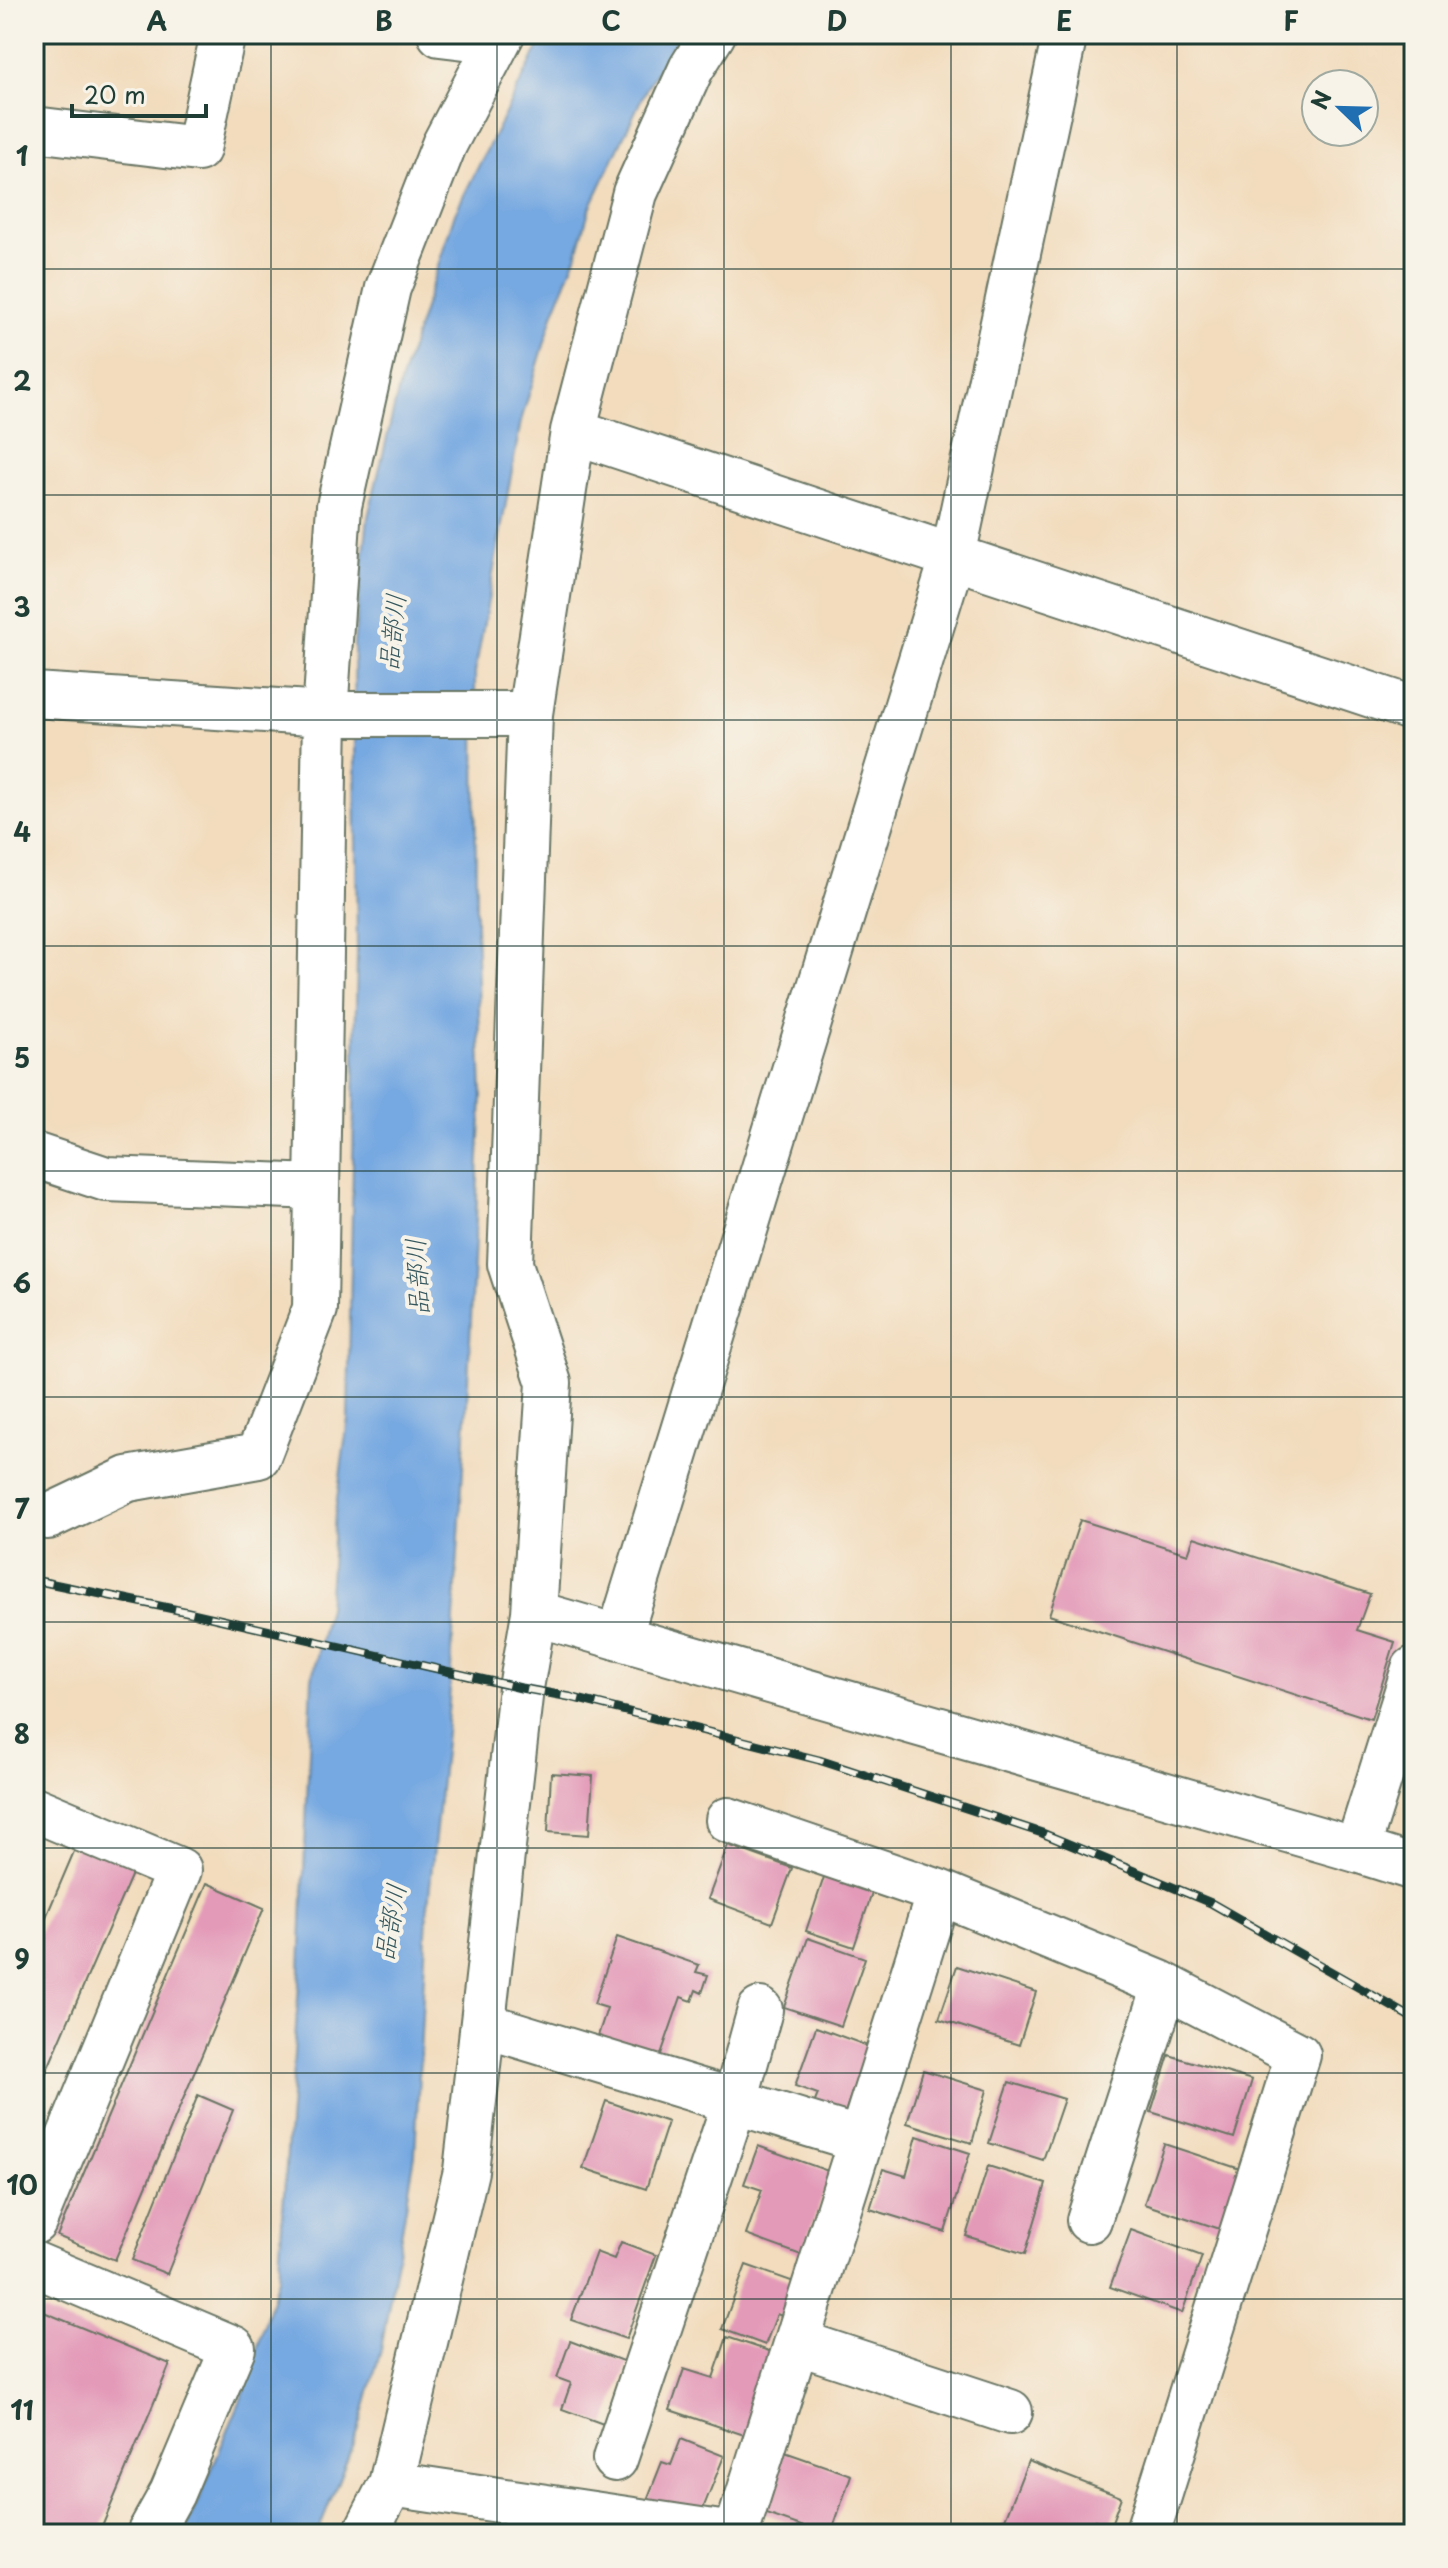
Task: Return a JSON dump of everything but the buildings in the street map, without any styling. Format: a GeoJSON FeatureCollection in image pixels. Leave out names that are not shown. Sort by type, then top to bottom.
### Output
{"type":"FeatureCollection","features":[{"type":"Feature","properties":{"kind":"street"},"geometry":{"type":"LineString","coordinates":[[34,129],[198,149],[223,34]]}},
{"type":"Feature","properties":{"kind":"street"},"geometry":{"type":"LineString","coordinates":[[34,1514],[48,1517],[128,1479],[258,1456],[315,1309],[336,714],[339,506],[388,288],[444,145],[500,38],[440,34]]}},
{"type":"Feature","properties":{"kind":"street"},"geometry":{"type":"LineString","coordinates":[[365,2534],[391,2484],[466,2171],[521,1688],[534,1613],[549,1383],[510,1264],[513,714],[573,431],[635,193],[691,69],[713,34]]}},
{"type":"Feature","properties":{"kind":"street"},"geometry":{"type":"LineString","coordinates":[[619,1638],[953,556],[1065,34]]}},
{"type":"Feature","properties":{"kind":"street"},"geometry":{"type":"LineString","coordinates":[[573,431],[1414,709]]}},
{"type":"Feature","properties":{"kind":"street"},"geometry":{"type":"LineString","coordinates":[[34,695],[336,714],[513,714]]}},
{"type":"Feature","properties":{"kind":"street"},"geometry":{"type":"LineString","coordinates":[[34,1155],[106,1179],[317,1187]]}},
{"type":"Feature","properties":{"kind":"street"},"geometry":{"type":"LineString","coordinates":[[534,1613],[1414,1868]]}},
{"type":"Feature","properties":{"kind":"street"},"geometry":{"type":"LineString","coordinates":[[1357,1850],[1414,1669]]}},
{"type":"Feature","properties":{"kind":"street"},"geometry":{"type":"LineString","coordinates":[[728,1820],[939,1892],[1165,1986],[1298,2055],[1147,2534]]}},
{"type":"Feature","properties":{"kind":"street"},"geometry":{"type":"LineString","coordinates":[[34,2222],[179,1870],[39,1824]]}},
{"type":"Feature","properties":{"kind":"street"},"geometry":{"type":"LineString","coordinates":[[736,2534],[939,1892]]}},
{"type":"Feature","properties":{"kind":"street"},"geometry":{"type":"LineString","coordinates":[[1089,2220],[1165,1986]]}},
{"type":"Feature","properties":{"kind":"street"},"geometry":{"type":"LineString","coordinates":[[615,2459],[735,2101],[760,2010]]}},
{"type":"Feature","properties":{"kind":"street"},"geometry":{"type":"LineString","coordinates":[[484,2025],[861,2140]]}},
{"type":"Feature","properties":{"kind":"street"},"geometry":{"type":"LineString","coordinates":[[34,2264],[233,2348],[172,2493],[149,2534]]}},
{"type":"Feature","properties":{"kind":"street"},"geometry":{"type":"LineString","coordinates":[[797,2342],[1010,2412]]}},
{"type":"Feature","properties":{"kind":"street"},"geometry":{"type":"LineString","coordinates":[[391,2484],[636,2527],[727,2534]]}},
{"type":"Feature","properties":{"kind":"water","name":"品部川"},"geometry":{"type":"Polygon","coordinates":[[[545,34],[680,34],[647,87],[589,210],[577,254],[554,312],[521,421],[475,672],[476,925],[482,1096],[449,1703],[427,1915],[415,2155],[381,2350],[358,2432],[317,2534],[184,2534],[245,2390],[278,2278],[300,1970],[312,1678],[328,1607],[335,1513],[348,1419],[357,953],[354,643],[368,517],[400,383],[455,213],[545,34]]]}},
{"type":"Feature","properties":{"kind":"railway"},"geometry":{"type":"LineString","coordinates":[[34,1580],[570,1697],[819,1760],[1042,1833],[1211,1903],[1414,2019]]}}]}
